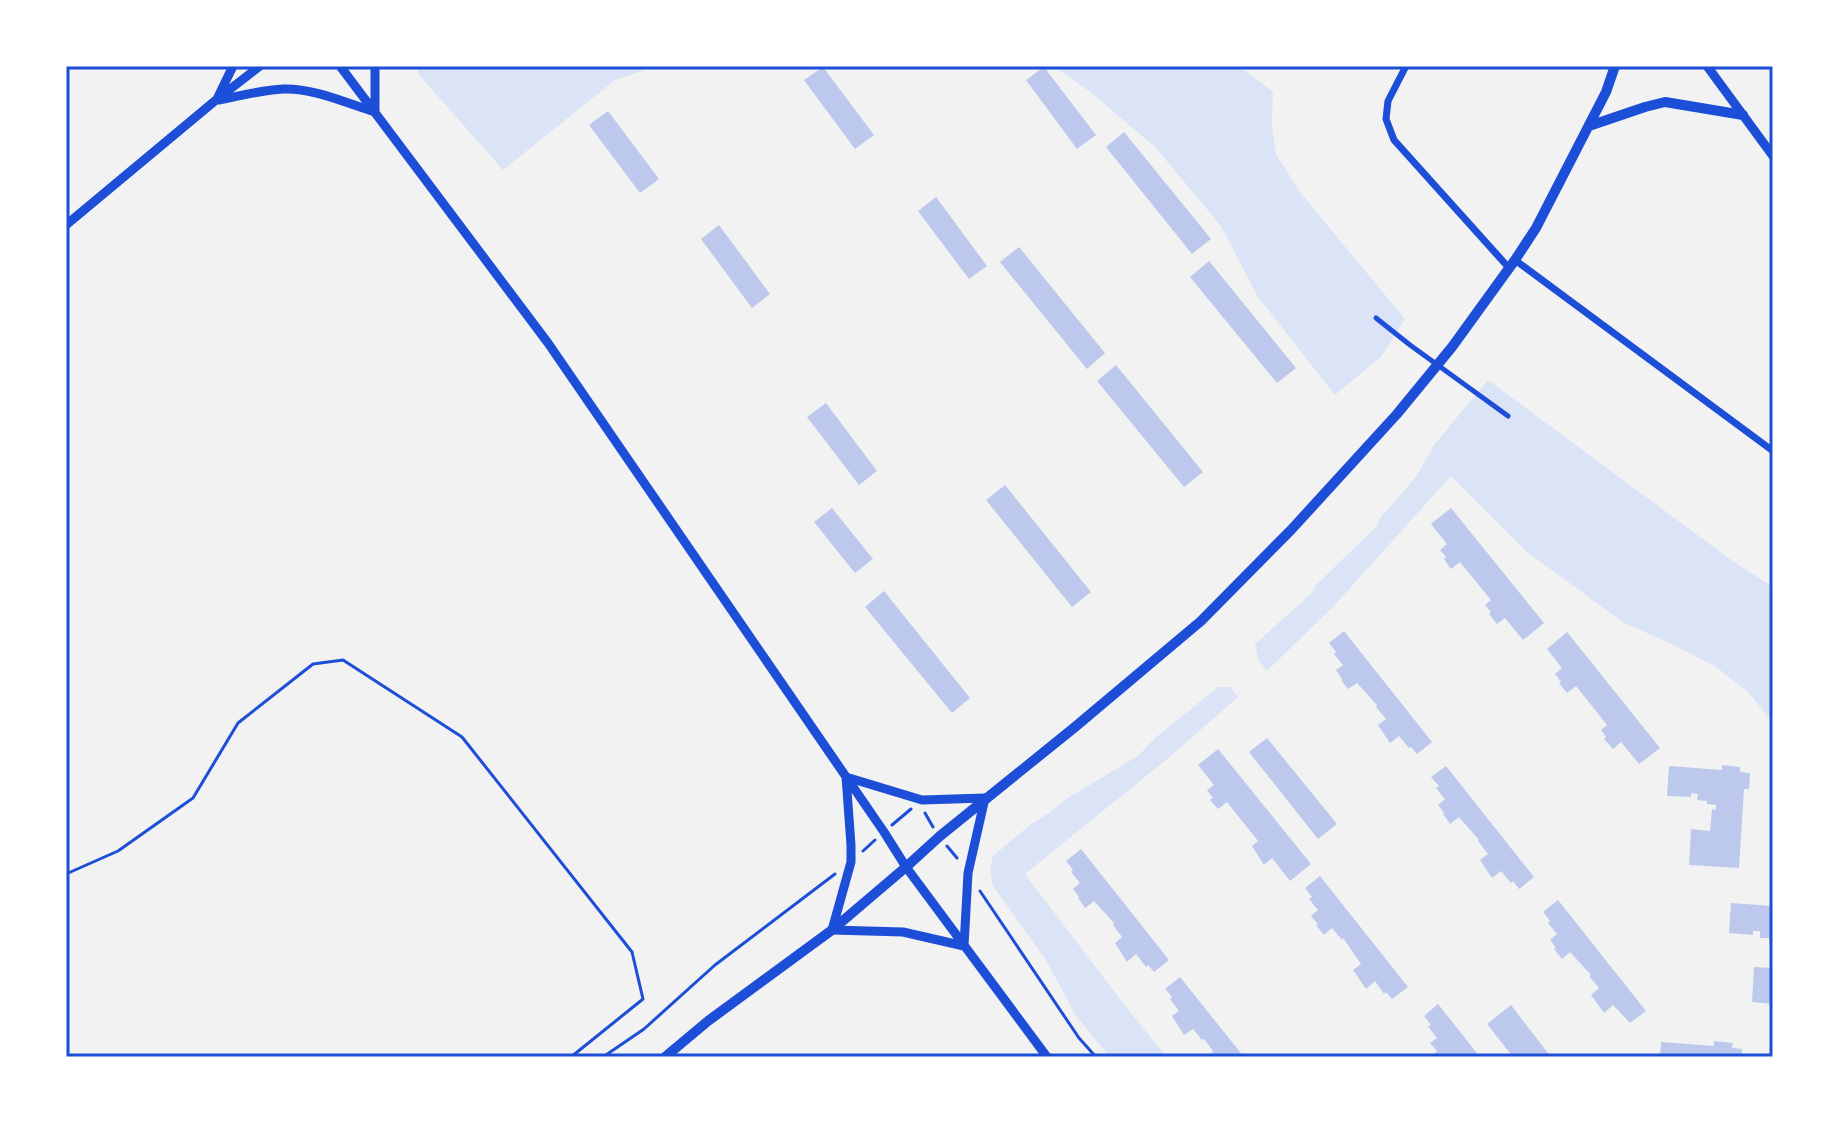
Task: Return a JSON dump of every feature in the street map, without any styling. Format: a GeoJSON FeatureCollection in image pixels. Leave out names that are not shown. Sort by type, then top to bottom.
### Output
{"type":"FeatureCollection","features":[{"type":"Feature","properties":{"kind":"main road"},"geometry":{"type":"LineString","coordinates":[[665,1057],[708,1021],[832,930],[985,798],[1201,621],[1291,530],[1397,414],[1452,347],[1512,264],[1536,228],[1606,92],[1615,66]]}},
{"type":"Feature","properties":{"kind":"main road"},"geometry":{"type":"LineString","coordinates":[[1589,126],[1665,102],[1743,115]]}},
{"type":"Feature","properties":{"kind":"street"},"geometry":{"type":"LineString","coordinates":[[216,100],[233,66]]}},
{"type":"Feature","properties":{"kind":"street"},"geometry":{"type":"LineString","coordinates":[[66,225],[260,66]]}},
{"type":"Feature","properties":{"kind":"street"},"geometry":{"type":"LineString","coordinates":[[340,66],[548,343],[906,867],[1047,1057]]}},
{"type":"Feature","properties":{"kind":"street"},"geometry":{"type":"LineString","coordinates":[[375,66],[375,112]]}},
{"type":"Feature","properties":{"kind":"street"},"geometry":{"type":"LineString","coordinates":[[1406,66],[1388,101],[1386,119],[1394,140],[1512,264],[1773,451]]}},
{"type":"Feature","properties":{"kind":"street"},"geometry":{"type":"LineString","coordinates":[[1707,66],[1773,156]]}},
{"type":"Feature","properties":{"kind":"street"},"geometry":{"type":"LineString","coordinates":[[216,100],[283,89],[302,90],[375,112]]}},
{"type":"Feature","properties":{"kind":"street"},"geometry":{"type":"LineString","coordinates":[[1376,318],[1508,416]]}},
{"type":"Feature","properties":{"kind":"street"},"geometry":{"type":"LineString","coordinates":[[846,777],[922,800],[985,798],[968,873],[964,946]]}},
{"type":"Feature","properties":{"kind":"street"},"geometry":{"type":"LineString","coordinates":[[846,777],[851,862],[832,930],[903,932],[964,946]]}},
{"type":"Feature","properties":{"kind":"lane"},"geometry":{"type":"LineString","coordinates":[[66,874],[118,851],[193,798],[238,723],[313,664],[343,660],[462,737],[632,952],[643,999],[571,1057]]}},
{"type":"Feature","properties":{"kind":"path"},"geometry":{"type":"LineString","coordinates":[[603,1057],[644,1029],[715,965],[851,862]]}},
{"type":"Feature","properties":{"kind":"path"},"geometry":{"type":"LineString","coordinates":[[984,897],[1079,1038],[1096,1057]]}},
{"type":"Feature","properties":{"kind":"shaded area"},"geometry":{"type":"Polygon","coordinates":[[[416,66],[656,66],[615,80],[503,170],[420,76],[416,66]]]}},
{"type":"Feature","properties":{"kind":"shaded area"},"geometry":{"type":"Polygon","coordinates":[[[1053,66],[1239,66],[1273,92],[1272,125],[1276,154],[1300,192],[1405,319],[1381,357],[1335,395],[1258,297],[1221,226],[1155,147],[1089,91],[1053,66]]]}},
{"type":"Feature","properties":{"kind":"shaded area"},"geometry":{"type":"Polygon","coordinates":[[[1488,380],[1734,562],[1773,587],[1773,723],[1748,692],[1716,667],[1624,623],[1527,552],[1451,476],[1332,608],[1267,671],[1258,659],[1255,644],[1313,592],[1314,587],[1377,526],[1380,518],[1416,477],[1434,445],[1488,380]]]}},
{"type":"Feature","properties":{"kind":"shaded area"},"geometry":{"type":"Polygon","coordinates":[[[1218,687],[1230,687],[1238,697],[1166,760],[1025,874],[1167,1057],[1110,1057],[1076,1016],[1046,960],[993,886],[990,870],[993,856],[1063,801],[1139,755],[1155,738],[1218,687]]]}},
{"type":"Feature","properties":{"kind":"building"},"geometry":{"type":"Polygon","coordinates":[[[823,67],[874,135],[855,149],[804,80],[823,67]]]}},
{"type":"Feature","properties":{"kind":"building"},"geometry":{"type":"Polygon","coordinates":[[[1044,67],[1096,135],[1077,149],[1026,80],[1044,67]]]}},
{"type":"Feature","properties":{"kind":"building"},"geometry":{"type":"Polygon","coordinates":[[[608,111],[659,179],[640,193],[589,125],[608,111]]]}},
{"type":"Feature","properties":{"kind":"building"},"geometry":{"type":"Polygon","coordinates":[[[1124,132],[1211,239],[1192,254],[1106,147],[1124,132]]]}},
{"type":"Feature","properties":{"kind":"building"},"geometry":{"type":"Polygon","coordinates":[[[936,197],[987,266],[969,279],[918,211],[936,197]]]}},
{"type":"Feature","properties":{"kind":"building"},"geometry":{"type":"Polygon","coordinates":[[[719,225],[770,294],[752,308],[701,239],[719,225]]]}},
{"type":"Feature","properties":{"kind":"building"},"geometry":{"type":"Polygon","coordinates":[[[1019,247],[1105,353],[1087,369],[1000,262],[1019,247]]]}},
{"type":"Feature","properties":{"kind":"building"},"geometry":{"type":"Polygon","coordinates":[[[1209,261],[1296,368],[1277,383],[1190,277],[1209,261]]]}},
{"type":"Feature","properties":{"kind":"building"},"geometry":{"type":"Polygon","coordinates":[[[1116,365],[1203,472],[1184,487],[1097,381],[1116,365]]]}},
{"type":"Feature","properties":{"kind":"building"},"geometry":{"type":"Polygon","coordinates":[[[826,403],[877,471],[859,485],[807,417],[826,403]]]}},
{"type":"Feature","properties":{"kind":"building"},"geometry":{"type":"Polygon","coordinates":[[[1005,485],[1091,592],[1072,607],[986,500],[1005,485]]]}},
{"type":"Feature","properties":{"kind":"building"},"geometry":{"type":"Polygon","coordinates":[[[832,508],[873,559],[855,573],[814,522],[832,508]]]}},
{"type":"Feature","properties":{"kind":"building"},"geometry":{"type":"Polygon","coordinates":[[[1451,508],[1544,623],[1523,640],[1505,618],[1497,624],[1485,605],[1491,600],[1460,562],[1451,569],[1444,559],[1446,557],[1440,550],[1447,544],[1431,524],[1451,508]]]}},
{"type":"Feature","properties":{"kind":"building"},"geometry":{"type":"Polygon","coordinates":[[[884,591],[970,698],[952,713],[865,607],[884,591]]]}},
{"type":"Feature","properties":{"kind":"building"},"geometry":{"type":"Polygon","coordinates":[[[1344,631],[1432,742],[1417,754],[1399,736],[1390,743],[1378,725],[1386,719],[1377,705],[1357,683],[1348,689],[1341,680],[1336,670],[1343,665],[1329,643],[1344,631]]]}},
{"type":"Feature","properties":{"kind":"building"},"geometry":{"type":"Polygon","coordinates":[[[1567,632],[1660,748],[1639,764],[1621,742],[1613,749],[1604,739],[1606,737],[1601,730],[1607,725],[1576,686],[1567,693],[1559,683],[1555,674],[1562,668],[1547,649],[1567,632]]]}},
{"type":"Feature","properties":{"kind":"building"},"geometry":{"type":"Polygon","coordinates":[[[1267,738],[1337,824],[1318,839],[1249,752],[1267,738]]]}},
{"type":"Feature","properties":{"kind":"building"},"geometry":{"type":"Polygon","coordinates":[[[1218,749],[1311,864],[1290,881],[1272,858],[1264,865],[1252,846],[1258,841],[1227,802],[1218,809],[1210,800],[1213,798],[1207,790],[1214,785],[1198,765],[1218,749]]]}},
{"type":"Feature","properties":{"kind":"building"},"geometry":{"type":"Polygon","coordinates":[[[1722,765],[1740,767],[1740,772],[1750,773],[1749,789],[1744,789],[1739,868],[1689,865],[1691,829],[1710,831],[1712,809],[1716,810],[1716,805],[1697,800],[1698,794],[1691,793],[1691,797],[1667,796],[1669,766],[1722,770],[1722,765]]]}},
{"type":"Feature","properties":{"kind":"building"},"geometry":{"type":"Polygon","coordinates":[[[1446,766],[1534,877],[1519,889],[1501,871],[1492,878],[1480,860],[1488,854],[1479,840],[1459,817],[1450,824],[1443,814],[1438,805],[1445,799],[1431,777],[1446,766]]]}},
{"type":"Feature","properties":{"kind":"building"},"geometry":{"type":"Polygon","coordinates":[[[1081,849],[1169,960],[1154,972],[1136,954],[1127,962],[1115,943],[1122,937],[1114,923],[1094,901],[1085,908],[1078,898],[1073,889],[1080,883],[1066,861],[1081,849]]]}},
{"type":"Feature","properties":{"kind":"building"},"geometry":{"type":"Polygon","coordinates":[[[1320,876],[1408,987],[1392,999],[1375,981],[1366,989],[1353,970],[1361,964],[1343,938],[1332,928],[1324,935],[1316,925],[1311,916],[1318,910],[1305,888],[1320,876]]]}},
{"type":"Feature","properties":{"kind":"building"},"geometry":{"type":"Polygon","coordinates":[[[1558,900],[1646,1011],[1630,1023],[1613,1005],[1604,1013],[1591,995],[1599,988],[1591,975],[1570,952],[1562,959],[1554,949],[1550,940],[1557,934],[1543,912],[1558,900]]]}},
{"type":"Feature","properties":{"kind":"building"},"geometry":{"type":"Polygon","coordinates":[[[1731,903],[1773,906],[1773,942],[1769,942],[1769,938],[1760,938],[1760,931],[1753,931],[1753,935],[1729,933],[1731,903]]]}},
{"type":"Feature","properties":{"kind":"building"},"geometry":{"type":"Polygon","coordinates":[[[1754,967],[1773,968],[1773,1004],[1752,1002],[1754,967]]]}},
{"type":"Feature","properties":{"kind":"building"},"geometry":{"type":"Polygon","coordinates":[[[1180,977],[1244,1057],[1215,1057],[1204,1039],[1193,1029],[1184,1035],[1172,1016],[1179,1011],[1165,989],[1180,977]]]}},
{"type":"Feature","properties":{"kind":"building"},"geometry":{"type":"Polygon","coordinates":[[[1438,1004],[1480,1057],[1438,1057],[1430,1043],[1437,1038],[1424,1016],[1438,1004]]]}},
{"type":"Feature","properties":{"kind":"building"},"geometry":{"type":"Polygon","coordinates":[[[1511,1005],[1551,1057],[1513,1057],[1487,1024],[1511,1005]]]}},
{"type":"Feature","properties":{"kind":"building"},"geometry":{"type":"Polygon","coordinates":[[[1714,1041],[1733,1043],[1732,1048],[1742,1049],[1742,1057],[1660,1057],[1661,1042],[1714,1046],[1714,1041]]]}}]}
